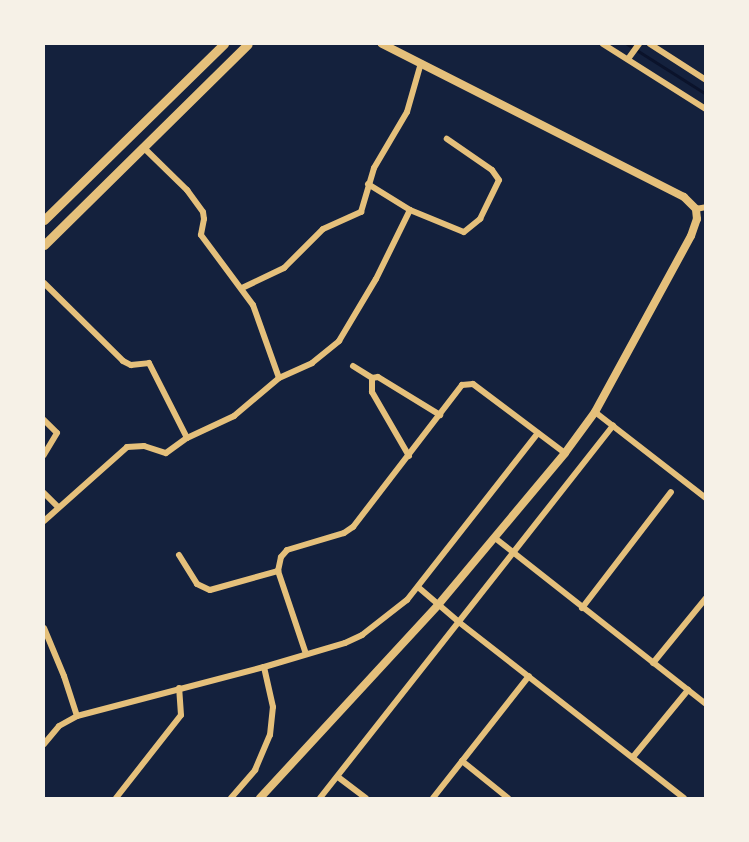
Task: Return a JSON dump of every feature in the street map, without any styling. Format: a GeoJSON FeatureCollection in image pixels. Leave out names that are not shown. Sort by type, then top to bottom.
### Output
{"type":"FeatureCollection","features":[{"type":"Feature","properties":{"kind":"highway"},"geometry":{"type":"LineString","coordinates":[[44,220],[224,44]]}},
{"type":"Feature","properties":{"kind":"highway"},"geometry":{"type":"LineString","coordinates":[[44,245],[248,44]]}},
{"type":"Feature","properties":{"kind":"highway"},"geometry":{"type":"LineString","coordinates":[[128,138],[145,131],[155,135]]}},
{"type":"Feature","properties":{"kind":"street"},"geometry":{"type":"LineString","coordinates":[[260,798],[438,605],[565,453],[596,412],[691,236],[697,219],[696,209],[684,197],[382,44]]}},
{"type":"Feature","properties":{"kind":"street"},"geometry":{"type":"LineString","coordinates":[[603,44],[629,58],[705,109]]}},
{"type":"Feature","properties":{"kind":"street"},"geometry":{"type":"LineString","coordinates":[[629,58],[639,44]]}},
{"type":"Feature","properties":{"kind":"street"},"geometry":{"type":"LineString","coordinates":[[650,44],[705,80]]}},
{"type":"Feature","properties":{"kind":"street"},"geometry":{"type":"LineString","coordinates":[[242,288],[284,268],[323,229],[358,214],[363,207],[374,168],[407,112],[421,63]]}},
{"type":"Feature","properties":{"kind":"street"},"geometry":{"type":"LineString","coordinates":[[368,184],[410,210],[464,232],[480,219],[499,184],[498,176],[447,139]]}},
{"type":"Feature","properties":{"kind":"street"},"geometry":{"type":"LineString","coordinates":[[143,147],[197,202],[204,215],[201,232],[203,239],[242,288],[257,312],[279,378]]}},
{"type":"Feature","properties":{"kind":"street"},"geometry":{"type":"LineString","coordinates":[[696,209],[705,207]]}},
{"type":"Feature","properties":{"kind":"street"},"geometry":{"type":"LineString","coordinates":[[44,521],[128,447],[144,446],[166,453],[187,438],[234,416],[279,378],[312,363],[332,349],[376,279],[410,210]]}},
{"type":"Feature","properties":{"kind":"street"},"geometry":{"type":"LineString","coordinates":[[44,283],[123,361],[131,365],[149,363],[187,438]]}},
{"type":"Feature","properties":{"kind":"street"},"geometry":{"type":"LineString","coordinates":[[353,366],[372,378]]}},
{"type":"Feature","properties":{"kind":"street"},"geometry":{"type":"LineString","coordinates":[[372,378],[378,376],[440,415]]}},
{"type":"Feature","properties":{"kind":"street"},"geometry":{"type":"LineString","coordinates":[[372,378],[372,392],[409,456]]}},
{"type":"Feature","properties":{"kind":"street"},"geometry":{"type":"LineString","coordinates":[[306,654],[278,571],[281,557],[287,550],[344,533],[353,527],[462,385],[469,383],[565,453]]}},
{"type":"Feature","properties":{"kind":"street"},"geometry":{"type":"LineString","coordinates":[[596,412],[705,498]]}},
{"type":"Feature","properties":{"kind":"street"},"geometry":{"type":"LineString","coordinates":[[44,420],[57,433],[44,455]]}},
{"type":"Feature","properties":{"kind":"street"},"geometry":{"type":"LineString","coordinates":[[320,798],[460,623],[613,425]]}},
{"type":"Feature","properties":{"kind":"street"},"geometry":{"type":"LineString","coordinates":[[44,744],[59,726],[76,716],[264,667],[355,639],[401,607],[538,433]]}},
{"type":"Feature","properties":{"kind":"street"},"geometry":{"type":"LineString","coordinates":[[582,608],[671,492]]}},
{"type":"Feature","properties":{"kind":"street"},"geometry":{"type":"LineString","coordinates":[[44,493],[58,507]]}},
{"type":"Feature","properties":{"kind":"street"},"geometry":{"type":"LineString","coordinates":[[495,538],[705,704]]}},
{"type":"Feature","properties":{"kind":"street"},"geometry":{"type":"LineString","coordinates":[[179,555],[196,584],[210,590],[278,571]]}},
{"type":"Feature","properties":{"kind":"street"},"geometry":{"type":"LineString","coordinates":[[418,587],[460,623],[684,798]]}},
{"type":"Feature","properties":{"kind":"street"},"geometry":{"type":"LineString","coordinates":[[653,663],[705,598]]}},
{"type":"Feature","properties":{"kind":"street"},"geometry":{"type":"LineString","coordinates":[[44,628],[64,676],[76,716]]}},
{"type":"Feature","properties":{"kind":"street"},"geometry":{"type":"LineString","coordinates":[[231,798],[255,770],[270,735],[273,707],[264,667]]}},
{"type":"Feature","properties":{"kind":"street"},"geometry":{"type":"LineString","coordinates":[[433,798],[529,676]]}},
{"type":"Feature","properties":{"kind":"street"},"geometry":{"type":"LineString","coordinates":[[116,798],[181,715],[179,688]]}},
{"type":"Feature","properties":{"kind":"street"},"geometry":{"type":"LineString","coordinates":[[633,757],[688,690]]}},
{"type":"Feature","properties":{"kind":"street"},"geometry":{"type":"LineString","coordinates":[[462,761],[508,798]]}},
{"type":"Feature","properties":{"kind":"street"},"geometry":{"type":"LineString","coordinates":[[338,777],[366,798]]}},
{"type":"Feature","properties":{"kind":"waterway"},"geometry":{"type":"LineString","coordinates":[[627,44],[706,94]]}}]}
